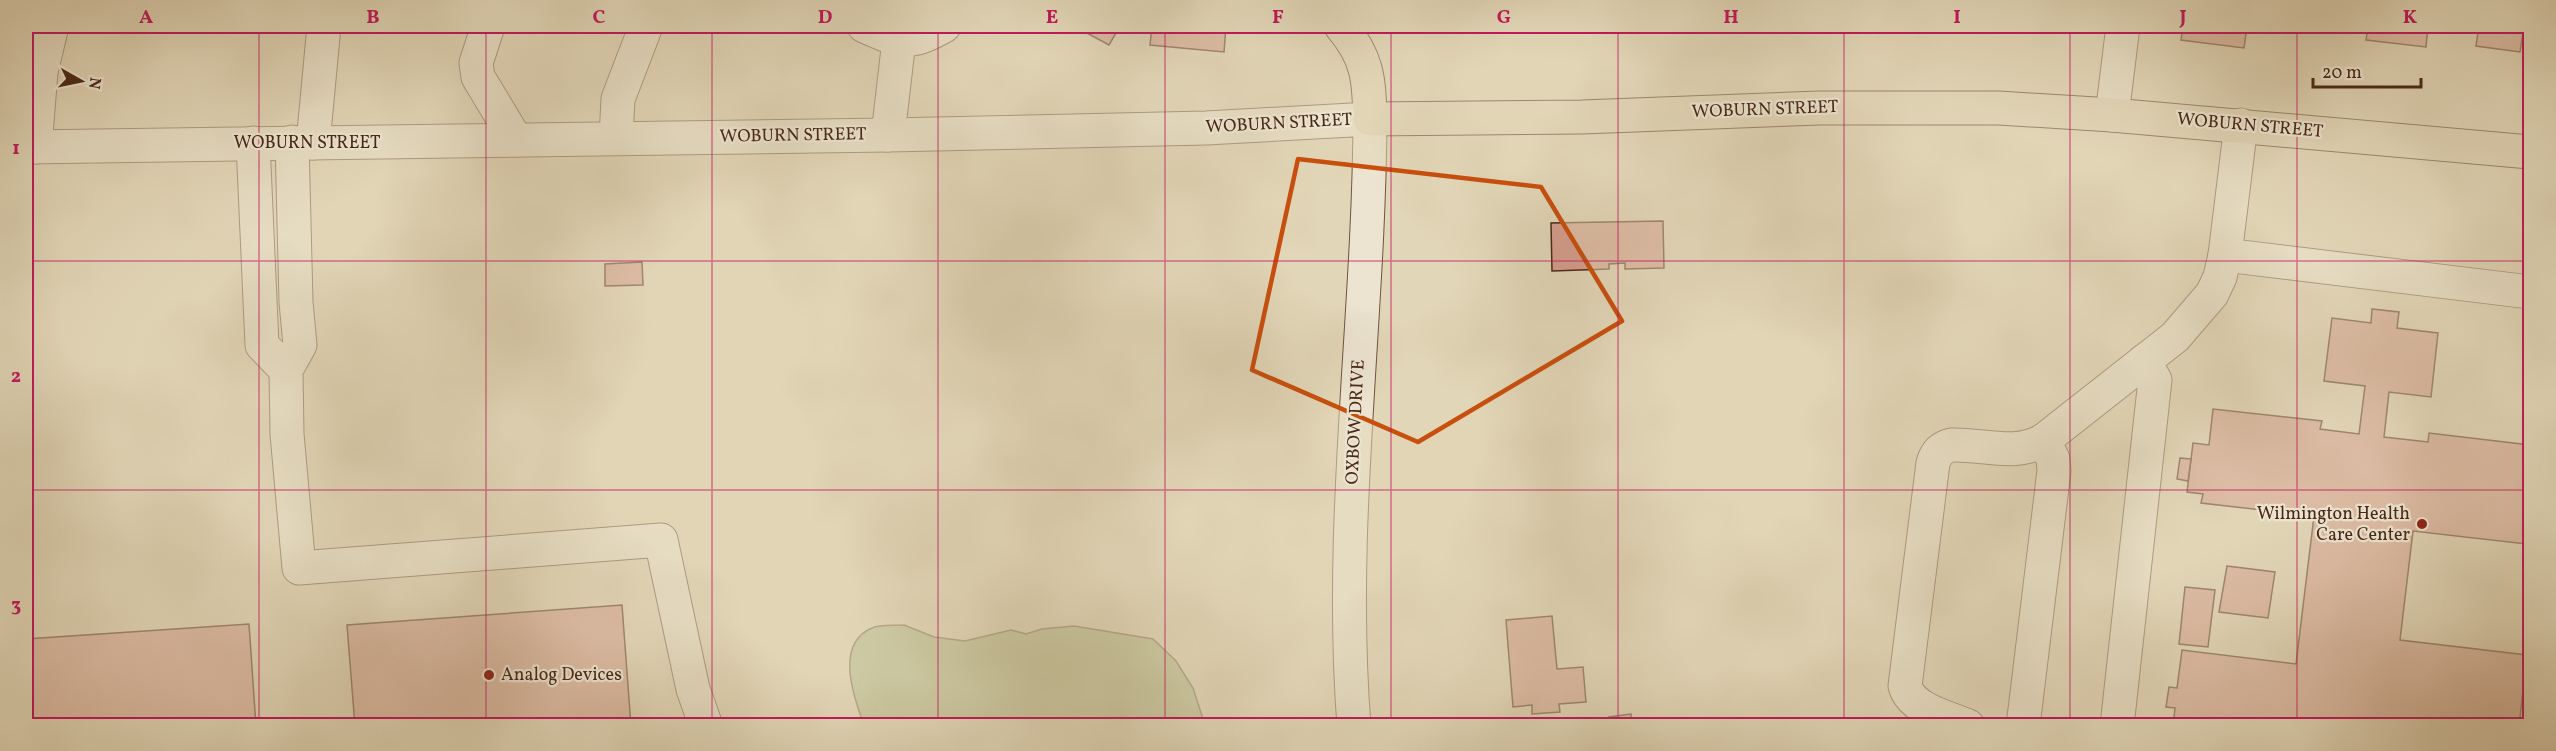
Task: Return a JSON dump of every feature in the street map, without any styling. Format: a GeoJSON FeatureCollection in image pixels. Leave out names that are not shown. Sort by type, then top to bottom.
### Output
{"type":"FeatureCollection","features":[{"type":"Feature","properties":{"kind":"main road"},"geometry":{"type":"LineString","coordinates":[[1341,26],[1360,51],[1366,67],[1370,119]]}},
{"type":"Feature","properties":{"kind":"main road","name":"WOBURN STREET"},"geometry":{"type":"LineString","coordinates":[[1370,119],[1582,117],[1819,108],[1999,108],[2112,114],[2530,152]]}},
{"type":"Feature","properties":{"kind":"street"},"geometry":{"type":"LineString","coordinates":[[30,147],[40,72],[52,26]]}},
{"type":"Feature","properties":{"kind":"street"},"geometry":{"type":"LineString","coordinates":[[324,26],[303,143],[296,302],[300,345],[286,370],[287,434],[299,568],[661,540],[693,689],[706,726]]}},
{"type":"Feature","properties":{"kind":"street"},"geometry":{"type":"LineString","coordinates":[[488,26],[476,63],[476,72],[479,81],[516,140]]}},
{"type":"Feature","properties":{"kind":"street"},"geometry":{"type":"LineString","coordinates":[[616,138],[618,99],[646,26]]}},
{"type":"Feature","properties":{"kind":"street"},"geometry":{"type":"LineString","coordinates":[[864,26],[899,40],[917,38],[944,26]]}},
{"type":"Feature","properties":{"kind":"street"},"geometry":{"type":"LineString","coordinates":[[2112,114],[2123,26]]}},
{"type":"Feature","properties":{"kind":"street"},"geometry":{"type":"LineString","coordinates":[[888,135],[899,40]]}},
{"type":"Feature","properties":{"kind":"street","name":"WOBURN STREET"},"geometry":{"type":"LineString","coordinates":[[30,147],[888,135],[1206,128],[1370,119]]}},
{"type":"Feature","properties":{"kind":"street","name":"OXBOW DRIVE"},"geometry":{"type":"LineString","coordinates":[[1354,726],[1350,665],[1350,566],[1355,414],[1370,182],[1370,119]]}},
{"type":"Feature","properties":{"kind":"street"},"geometry":{"type":"LineString","coordinates":[[1968,726],[1918,704],[1911,698],[1905,686],[1934,463],[1940,451],[1952,445],[2014,450],[2026,448],[2044,440],[2175,337],[2204,304],[2217,285],[2225,255],[2241,125]]}},
{"type":"Feature","properties":{"kind":"street"},"geometry":{"type":"LineString","coordinates":[[253,143],[261,345],[286,370]]}},
{"type":"Feature","properties":{"kind":"street"},"geometry":{"type":"LineString","coordinates":[[2225,255],[2530,292]]}},
{"type":"Feature","properties":{"kind":"street"},"geometry":{"type":"LineString","coordinates":[[2117,726],[2155,380],[2144,362]]}},
{"type":"Feature","properties":{"kind":"street"},"geometry":{"type":"LineString","coordinates":[[2023,726],[2054,471],[2052,455],[2044,440]]}},
{"type":"Feature","properties":{"kind":"highlighted area"},"geometry":{"type":"Polygon","coordinates":[[[1298,159],[1541,187],[1622,321],[1418,442],[1252,370],[1298,159]]]}},
{"type":"Feature","properties":{"kind":"green space"},"geometry":{"type":"Polygon","coordinates":[[[904,625],[934,637],[965,641],[1011,630],[1026,634],[1042,629],[1074,626],[1153,639],[1176,661],[1193,688],[1205,725],[864,725],[852,687],[850,659],[853,646],[860,636],[872,628],[904,625]]]}},
{"type":"Feature","properties":{"kind":"building"},"geometry":{"type":"Polygon","coordinates":[[[1074,26],[1120,26],[1109,45],[1074,26]]]}},
{"type":"Feature","properties":{"kind":"building"},"geometry":{"type":"Polygon","coordinates":[[[1152,26],[1226,26],[1224,52],[1150,45],[1152,26]]]}},
{"type":"Feature","properties":{"kind":"building"},"geometry":{"type":"Polygon","coordinates":[[[2041,26],[2041,29],[2021,27],[2041,26]]]}},
{"type":"Feature","properties":{"kind":"building"},"geometry":{"type":"Polygon","coordinates":[[[2183,26],[2247,26],[2244,48],[2181,40],[2183,26]]]}},
{"type":"Feature","properties":{"kind":"building"},"geometry":{"type":"Polygon","coordinates":[[[2271,26],[2314,26],[2313,31],[2271,26]]]}},
{"type":"Feature","properties":{"kind":"building"},"geometry":{"type":"Polygon","coordinates":[[[2368,26],[2428,26],[2426,47],[2366,40],[2368,26]]]}},
{"type":"Feature","properties":{"kind":"building"},"geometry":{"type":"Polygon","coordinates":[[[2479,26],[2524,26],[2520,52],[2476,46],[2479,26]]]}},
{"type":"Feature","properties":{"kind":"building"},"geometry":{"type":"Polygon","coordinates":[[[1663,221],[1664,268],[1625,269],[1625,263],[1609,264],[1609,269],[1552,271],[1551,223],[1663,221]]]}},
{"type":"Feature","properties":{"kind":"building"},"geometry":{"type":"Polygon","coordinates":[[[642,262],[643,285],[605,286],[605,264],[642,262]]]}},
{"type":"Feature","properties":{"kind":"building","name":"Wilmington Health Care Center"},"geometry":{"type":"Polygon","coordinates":[[[2372,309],[2399,312],[2397,328],[2438,333],[2431,397],[2389,392],[2384,437],[2428,442],[2429,433],[2530,445],[2530,535],[2527,534],[2526,544],[2413,531],[2400,640],[2527,655],[2519,726],[2173,726],[2175,708],[2166,707],[2169,687],[2177,688],[2182,650],[2296,664],[2314,516],[2201,503],[2203,494],[2187,492],[2193,443],[2209,445],[2213,409],[2322,421],[2320,429],[2359,434],[2365,386],[2324,381],[2332,318],[2371,323],[2372,309]]]}},
{"type":"Feature","properties":{"kind":"building"},"geometry":{"type":"Polygon","coordinates":[[[2180,458],[2191,459],[2188,481],[2177,479],[2180,458]]]}},
{"type":"Feature","properties":{"kind":"building"},"geometry":{"type":"Polygon","coordinates":[[[2227,566],[2275,572],[2268,618],[2219,612],[2227,566]]]}},
{"type":"Feature","properties":{"kind":"building"},"geometry":{"type":"Polygon","coordinates":[[[2185,587],[2215,590],[2208,647],[2179,644],[2185,587]]]}},
{"type":"Feature","properties":{"kind":"building","name":"Analog Devices"},"geometry":{"type":"Polygon","coordinates":[[[622,605],[631,726],[355,726],[347,625],[622,605]]]}},
{"type":"Feature","properties":{"kind":"building"},"geometry":{"type":"Polygon","coordinates":[[[1552,616],[1557,669],[1583,667],[1586,702],[1559,704],[1560,712],[1532,714],[1532,705],[1513,707],[1506,620],[1552,616]]]}},
{"type":"Feature","properties":{"kind":"building"},"geometry":{"type":"Polygon","coordinates":[[[249,624],[256,726],[26,726],[26,639],[249,624]]]}},
{"type":"Feature","properties":{"kind":"building"},"geometry":{"type":"Polygon","coordinates":[[[1631,714],[1632,726],[1610,726],[1609,717],[1631,714]]]}},
{"type":"Feature","properties":{"kind":"place","name":"Wilmington Health Care Center"},"geometry":{"type":"Point","coordinates":[2422,524]}},
{"type":"Feature","properties":{"kind":"place","name":"Analog Devices"},"geometry":{"type":"Point","coordinates":[489,675]}}]}
